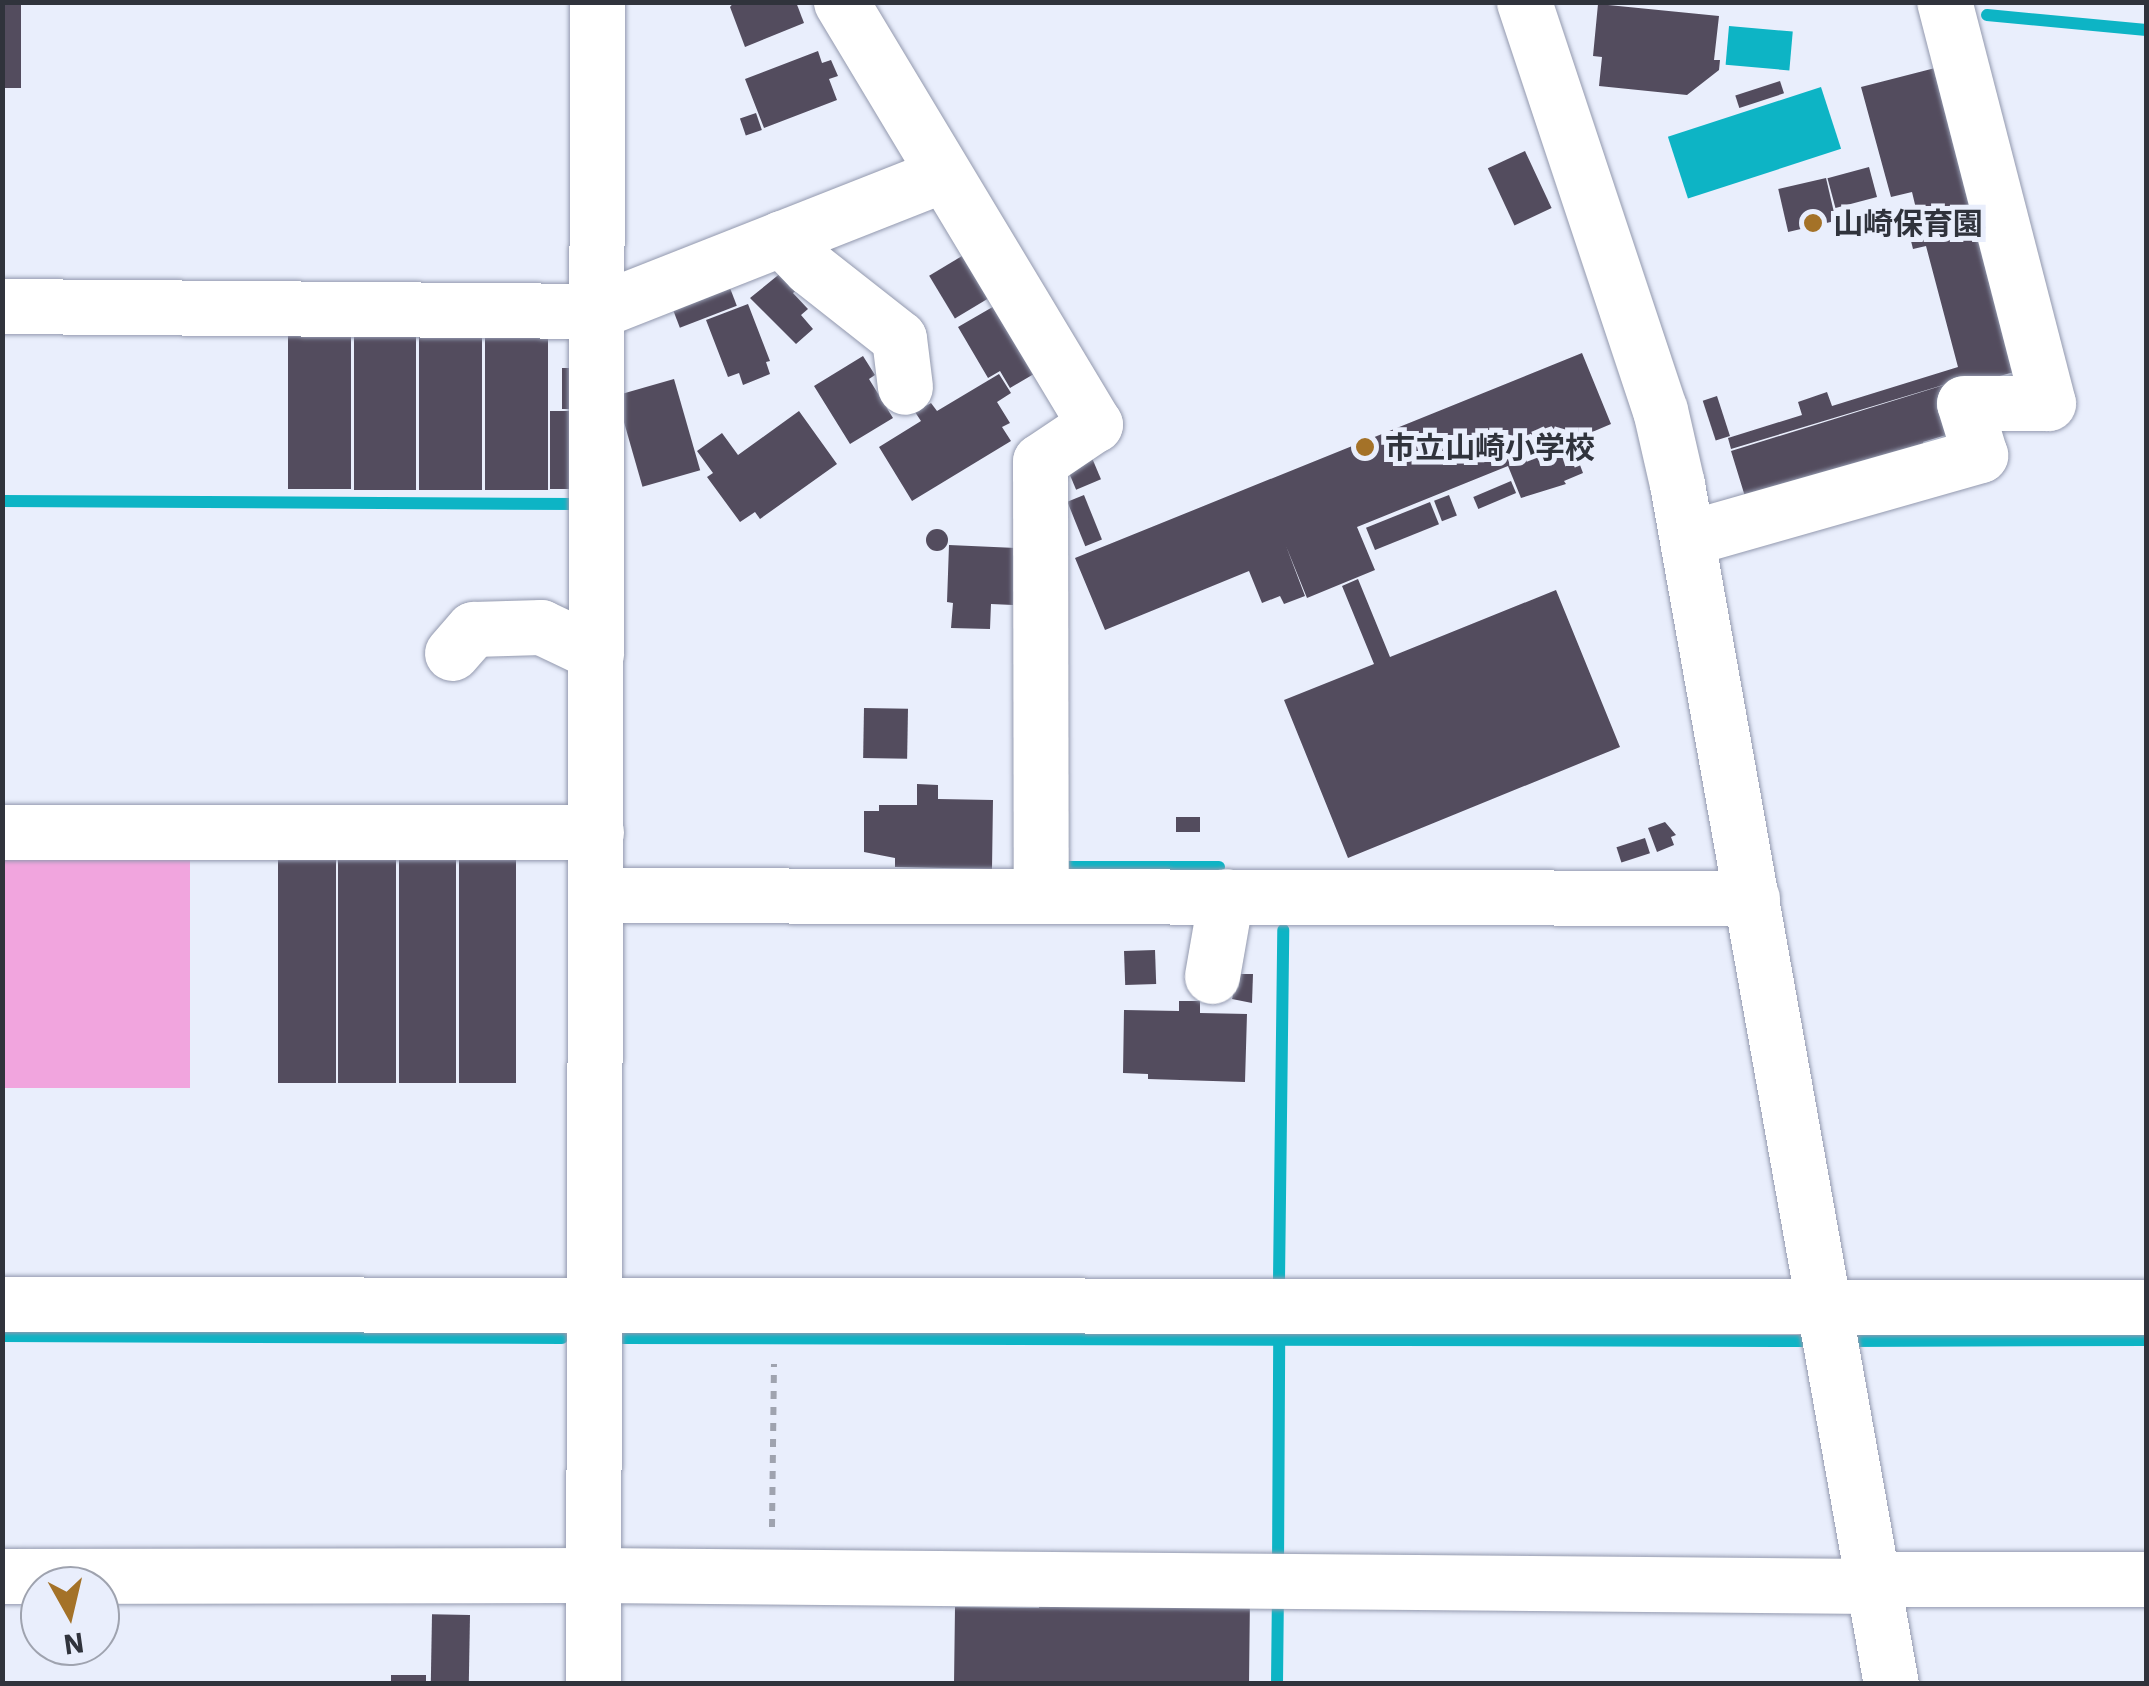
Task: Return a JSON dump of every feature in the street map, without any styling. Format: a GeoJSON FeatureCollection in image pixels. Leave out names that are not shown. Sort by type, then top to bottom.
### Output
{"type":"FeatureCollection","features":[{"type":"Feature","properties":{"kind":"street"},"geometry":{"type":"LineString","coordinates":[[593,1684],[597,2]]}},
{"type":"Feature","properties":{"kind":"street"},"geometry":{"type":"LineString","coordinates":[[841,2],[942,175],[1096,424],[1040,461],[1041,896]]}},
{"type":"Feature","properties":{"kind":"street"},"geometry":{"type":"LineString","coordinates":[[1524,2],[1660,410],[1689,538],[1890,1684]]}},
{"type":"Feature","properties":{"kind":"street"},"geometry":{"type":"LineString","coordinates":[[1689,538],[1980,455],[1964,403],[2048,402],[1944,2]]}},
{"type":"Feature","properties":{"kind":"street"},"geometry":{"type":"LineString","coordinates":[[2,306],[596,311],[942,175]]}},
{"type":"Feature","properties":{"kind":"street"},"geometry":{"type":"LineString","coordinates":[[782,238],[810,268],[902,348]]}},
{"type":"Feature","properties":{"kind":"street"},"geometry":{"type":"LineString","coordinates":[[452,653],[473,629],[542,627],[596,653]]}},
{"type":"Feature","properties":{"kind":"street"},"geometry":{"type":"LineString","coordinates":[[2,832],[596,832]]}},
{"type":"Feature","properties":{"kind":"street"},"geometry":{"type":"LineString","coordinates":[[596,895],[1752,898]]}},
{"type":"Feature","properties":{"kind":"street"},"geometry":{"type":"LineString","coordinates":[[1212,976],[1226,896]]}},
{"type":"Feature","properties":{"kind":"street"},"geometry":{"type":"LineString","coordinates":[[2,1304],[2146,1307]]}},
{"type":"Feature","properties":{"kind":"street"},"geometry":{"type":"LineString","coordinates":[[2,1576],[1873,1582],[2146,1579]]}},
{"type":"Feature","properties":{"kind":"path"},"geometry":{"type":"LineString","coordinates":[[772,1576],[774,1364]]}},
{"type":"Feature","properties":{"kind":"shaded area"},"geometry":{"type":"Polygon","coordinates":[[[2,839],[190,839],[190,1088],[2,1088],[2,839]]]}},
{"type":"Feature","properties":{"kind":"water"},"geometry":{"type":"Polygon","coordinates":[[[1729,26],[1793,32],[1789,70],[1726,65],[1729,26]]]}},
{"type":"Feature","properties":{"kind":"water"},"geometry":{"type":"Polygon","coordinates":[[[1821,87],[1841,149],[1688,199],[1668,137],[1821,87]]]}},
{"type":"Feature","properties":{"kind":"building"},"geometry":{"type":"Polygon","coordinates":[[[2,2],[21,2],[21,88],[2,88],[2,2]]]}},
{"type":"Feature","properties":{"kind":"building"},"geometry":{"type":"Polygon","coordinates":[[[734,2],[796,2],[804,23],[745,47],[730,7],[734,2]]]}},
{"type":"Feature","properties":{"kind":"building"},"geometry":{"type":"Polygon","coordinates":[[[1598,4],[1719,16],[1714,60],[1720,60],[1719,70],[1687,95],[1599,86],[1602,57],[1593,56],[1598,4]]]}},
{"type":"Feature","properties":{"kind":"building"},"geometry":{"type":"Polygon","coordinates":[[[818,51],[822,63],[831,60],[838,76],[829,79],[837,100],[764,128],[745,79],[818,51]]]}},
{"type":"Feature","properties":{"kind":"building"},"geometry":{"type":"Polygon","coordinates":[[[1939,67],[2018,371],[1974,383],[1953,433],[1923,442],[1925,448],[1747,503],[1731,451],[1973,376],[1731,449],[1728,438],[1802,415],[1798,402],[1827,392],[1832,406],[1958,367],[1926,246],[1913,249],[1906,221],[1918,217],[1912,192],[1891,197],[1861,87],[1939,67]]]}},
{"type":"Feature","properties":{"kind":"building"},"geometry":{"type":"Polygon","coordinates":[[[1780,81],[1784,93],[1739,108],[1735,96],[1780,81]]]}},
{"type":"Feature","properties":{"kind":"building"},"geometry":{"type":"Polygon","coordinates":[[[756,113],[762,130],[746,136],[740,119],[756,113]]]}},
{"type":"Feature","properties":{"kind":"building"},"geometry":{"type":"Polygon","coordinates":[[[1525,151],[1552,208],[1514,225],[1488,168],[1525,151]]]}},
{"type":"Feature","properties":{"kind":"building"},"geometry":{"type":"Polygon","coordinates":[[[1869,167],[1877,197],[1835,208],[1827,178],[1869,167]]]}},
{"type":"Feature","properties":{"kind":"building"},"geometry":{"type":"Polygon","coordinates":[[[1826,178],[1836,221],[1788,232],[1778,189],[1826,178]]]}},
{"type":"Feature","properties":{"kind":"building"},"geometry":{"type":"Polygon","coordinates":[[[972,250],[998,293],[955,319],[929,276],[972,250]]]}},
{"type":"Feature","properties":{"kind":"building"},"geometry":{"type":"Polygon","coordinates":[[[782,272],[798,289],[793,293],[808,309],[801,315],[813,329],[796,344],[750,298],[782,272]]]}},
{"type":"Feature","properties":{"kind":"building"},"geometry":{"type":"Polygon","coordinates":[[[725,275],[737,306],[680,328],[668,297],[725,275]]]}},
{"type":"Feature","properties":{"kind":"building"},"geometry":{"type":"Polygon","coordinates":[[[1003,301],[1044,368],[1010,388],[1000,371],[988,378],[958,327],[1003,301]]]}},
{"type":"Feature","properties":{"kind":"building"},"geometry":{"type":"Polygon","coordinates":[[[748,304],[770,361],[766,362],[770,374],[743,385],[739,373],[728,377],[706,320],[748,304]]]}},
{"type":"Feature","properties":{"kind":"building"},"geometry":{"type":"Polygon","coordinates":[[[288,325],[351,325],[351,489],[288,489],[288,325]]]}},
{"type":"Feature","properties":{"kind":"building"},"geometry":{"type":"Polygon","coordinates":[[[354,325],[416,325],[416,490],[354,490],[354,325]]]}},
{"type":"Feature","properties":{"kind":"building"},"geometry":{"type":"Polygon","coordinates":[[[419,325],[482,325],[482,490],[419,490],[419,325]]]}},
{"type":"Feature","properties":{"kind":"building"},"geometry":{"type":"Polygon","coordinates":[[[485,326],[548,326],[548,490],[485,490],[485,326]]]}},
{"type":"Feature","properties":{"kind":"building"},"geometry":{"type":"Polygon","coordinates":[[[1582,353],[1611,424],[1571,441],[1583,473],[1564,481],[1566,484],[1521,498],[1508,466],[1357,527],[1375,570],[1307,598],[1286,546],[1305,596],[1284,604],[1280,596],[1262,603],[1249,571],[1105,630],[1075,558],[1582,353]]]}},
{"type":"Feature","properties":{"kind":"building"},"geometry":{"type":"Polygon","coordinates":[[[863,356],[875,375],[869,379],[893,418],[850,444],[814,386],[863,356]]]}},
{"type":"Feature","properties":{"kind":"building"},"geometry":{"type":"Polygon","coordinates":[[[562,368],[576,368],[576,409],[562,409],[562,368]]]}},
{"type":"Feature","properties":{"kind":"building"},"geometry":{"type":"Polygon","coordinates":[[[999,374],[1011,393],[997,402],[1010,423],[1002,427],[1011,441],[912,501],[879,447],[921,421],[915,412],[931,403],[937,411],[999,374]]]}},
{"type":"Feature","properties":{"kind":"building"},"geometry":{"type":"Polygon","coordinates":[[[674,379],[700,470],[643,487],[616,396],[674,379]]]}},
{"type":"Feature","properties":{"kind":"building"},"geometry":{"type":"Polygon","coordinates":[[[1717,396],[1730,436],[1716,441],[1703,401],[1717,396]]]}},
{"type":"Feature","properties":{"kind":"building"},"geometry":{"type":"Polygon","coordinates":[[[550,411],[576,411],[576,489],[550,489],[550,411]]]}},
{"type":"Feature","properties":{"kind":"building"},"geometry":{"type":"Polygon","coordinates":[[[799,411],[837,464],[760,519],[755,512],[740,522],[707,477],[713,473],[697,451],[722,433],[738,455],[799,411]]]}},
{"type":"Feature","properties":{"kind":"building"},"geometry":{"type":"Polygon","coordinates":[[[1092,458],[1101,479],[1076,490],[1067,469],[1092,458]]]}},
{"type":"Feature","properties":{"kind":"building"},"geometry":{"type":"Polygon","coordinates":[[[1511,481],[1516,493],[1478,509],[1473,497],[1511,481]]]}},
{"type":"Feature","properties":{"kind":"building"},"geometry":{"type":"Polygon","coordinates":[[[1084,495],[1102,540],[1085,546],[1067,502],[1084,495]]]}},
{"type":"Feature","properties":{"kind":"building"},"geometry":{"type":"Polygon","coordinates":[[[1449,495],[1457,516],[1442,521],[1434,501],[1449,495]]]}},
{"type":"Feature","properties":{"kind":"building"},"geometry":{"type":"Polygon","coordinates":[[[1430,502],[1439,524],[1375,550],[1366,528],[1430,502]]]}},
{"type":"Feature","properties":{"kind":"building"},"geometry":{"type":"Polygon","coordinates":[[[937,529],[945,532],[945,548],[937,551],[929,548],[926,540],[929,532],[937,529]]]}},
{"type":"Feature","properties":{"kind":"building"},"geometry":{"type":"Polygon","coordinates":[[[949,545],[1016,548],[1013,605],[991,604],[990,629],[951,628],[953,603],[947,602],[949,545]]]}},
{"type":"Feature","properties":{"kind":"building"},"geometry":{"type":"Polygon","coordinates":[[[1358,579],[1390,657],[1556,590],[1620,747],[1348,858],[1284,700],[1374,664],[1342,586],[1358,579]]]}},
{"type":"Feature","properties":{"kind":"building"},"geometry":{"type":"Polygon","coordinates":[[[864,708],[908,709],[907,759],[863,758],[864,708]]]}},
{"type":"Feature","properties":{"kind":"building"},"geometry":{"type":"Polygon","coordinates":[[[917,784],[938,785],[938,799],[993,800],[992,869],[895,867],[895,858],[864,852],[864,811],[879,811],[879,805],[917,805],[917,784]]]}},
{"type":"Feature","properties":{"kind":"building"},"geometry":{"type":"Polygon","coordinates":[[[1176,817],[1200,817],[1200,832],[1176,832],[1176,817]]]}},
{"type":"Feature","properties":{"kind":"building"},"geometry":{"type":"Polygon","coordinates":[[[1665,822],[1676,835],[1671,837],[1674,845],[1657,852],[1648,828],[1665,822]]]}},
{"type":"Feature","properties":{"kind":"building"},"geometry":{"type":"Polygon","coordinates":[[[1645,838],[1650,853],[1621,862],[1616,847],[1645,838]]]}},
{"type":"Feature","properties":{"kind":"building"},"geometry":{"type":"Polygon","coordinates":[[[338,847],[396,847],[396,1083],[338,1083],[338,847]]]}},
{"type":"Feature","properties":{"kind":"building"},"geometry":{"type":"Polygon","coordinates":[[[278,848],[336,848],[336,1083],[278,1083],[278,848]]]}},
{"type":"Feature","properties":{"kind":"building"},"geometry":{"type":"Polygon","coordinates":[[[399,848],[456,848],[456,1083],[399,1083],[399,848]]]}},
{"type":"Feature","properties":{"kind":"building"},"geometry":{"type":"Polygon","coordinates":[[[459,848],[516,848],[516,1083],[459,1083],[459,848]]]}},
{"type":"Feature","properties":{"kind":"building"},"geometry":{"type":"Polygon","coordinates":[[[1155,950],[1156,984],[1125,985],[1124,951],[1155,950]]]}},
{"type":"Feature","properties":{"kind":"building"},"geometry":{"type":"Polygon","coordinates":[[[1238,974],[1253,974],[1252,1003],[1232,999],[1238,974]]]}},
{"type":"Feature","properties":{"kind":"building"},"geometry":{"type":"Polygon","coordinates":[[[1179,1001],[1200,1001],[1200,1013],[1247,1014],[1245,1082],[1148,1079],[1148,1074],[1123,1073],[1124,1010],[1179,1011],[1179,1001]]]}},
{"type":"Feature","properties":{"kind":"building"},"geometry":{"type":"Polygon","coordinates":[[[1040,1593],[1250,1595],[1249,1684],[954,1684],[955,1607],[1039,1608],[1040,1593]]]}},
{"type":"Feature","properties":{"kind":"building"},"geometry":{"type":"Polygon","coordinates":[[[432,1614],[470,1615],[469,1684],[431,1683],[432,1614]]]}},
{"type":"Feature","properties":{"kind":"building"},"geometry":{"type":"Polygon","coordinates":[[[391,1675],[426,1675],[426,1684],[391,1684],[391,1675]]]}},
{"type":"Feature","properties":{"kind":"waterway"},"geometry":{"type":"LineString","coordinates":[[1987,15],[2146,30]]}},
{"type":"Feature","properties":{"kind":"waterway"},"geometry":{"type":"LineString","coordinates":[[2,501],[577,504]]}},
{"type":"Feature","properties":{"kind":"waterway"},"geometry":{"type":"LineString","coordinates":[[1056,867],[1219,867]]}},
{"type":"Feature","properties":{"kind":"waterway"},"geometry":{"type":"LineString","coordinates":[[1279,1280],[1283,930]]}},
{"type":"Feature","properties":{"kind":"waterway"},"geometry":{"type":"LineString","coordinates":[[2,1336],[562,1338]]}},
{"type":"Feature","properties":{"kind":"waterway"},"geometry":{"type":"LineString","coordinates":[[623,1338],[1805,1341]]}},
{"type":"Feature","properties":{"kind":"waterway"},"geometry":{"type":"LineString","coordinates":[[1278,1569],[1279,1340]]}},
{"type":"Feature","properties":{"kind":"waterway"},"geometry":{"type":"LineString","coordinates":[[1847,1341],[2146,1340]]}},
{"type":"Feature","properties":{"kind":"waterway"},"geometry":{"type":"LineString","coordinates":[[1277,1684],[1278,1591]]}},
{"type":"Feature","properties":{"kind":"place","name":"山崎保育園"},"geometry":{"type":"Point","coordinates":[1813,223]}},
{"type":"Feature","properties":{"kind":"place","name":"市立山崎小学校"},"geometry":{"type":"Point","coordinates":[1365,447]}}]}
